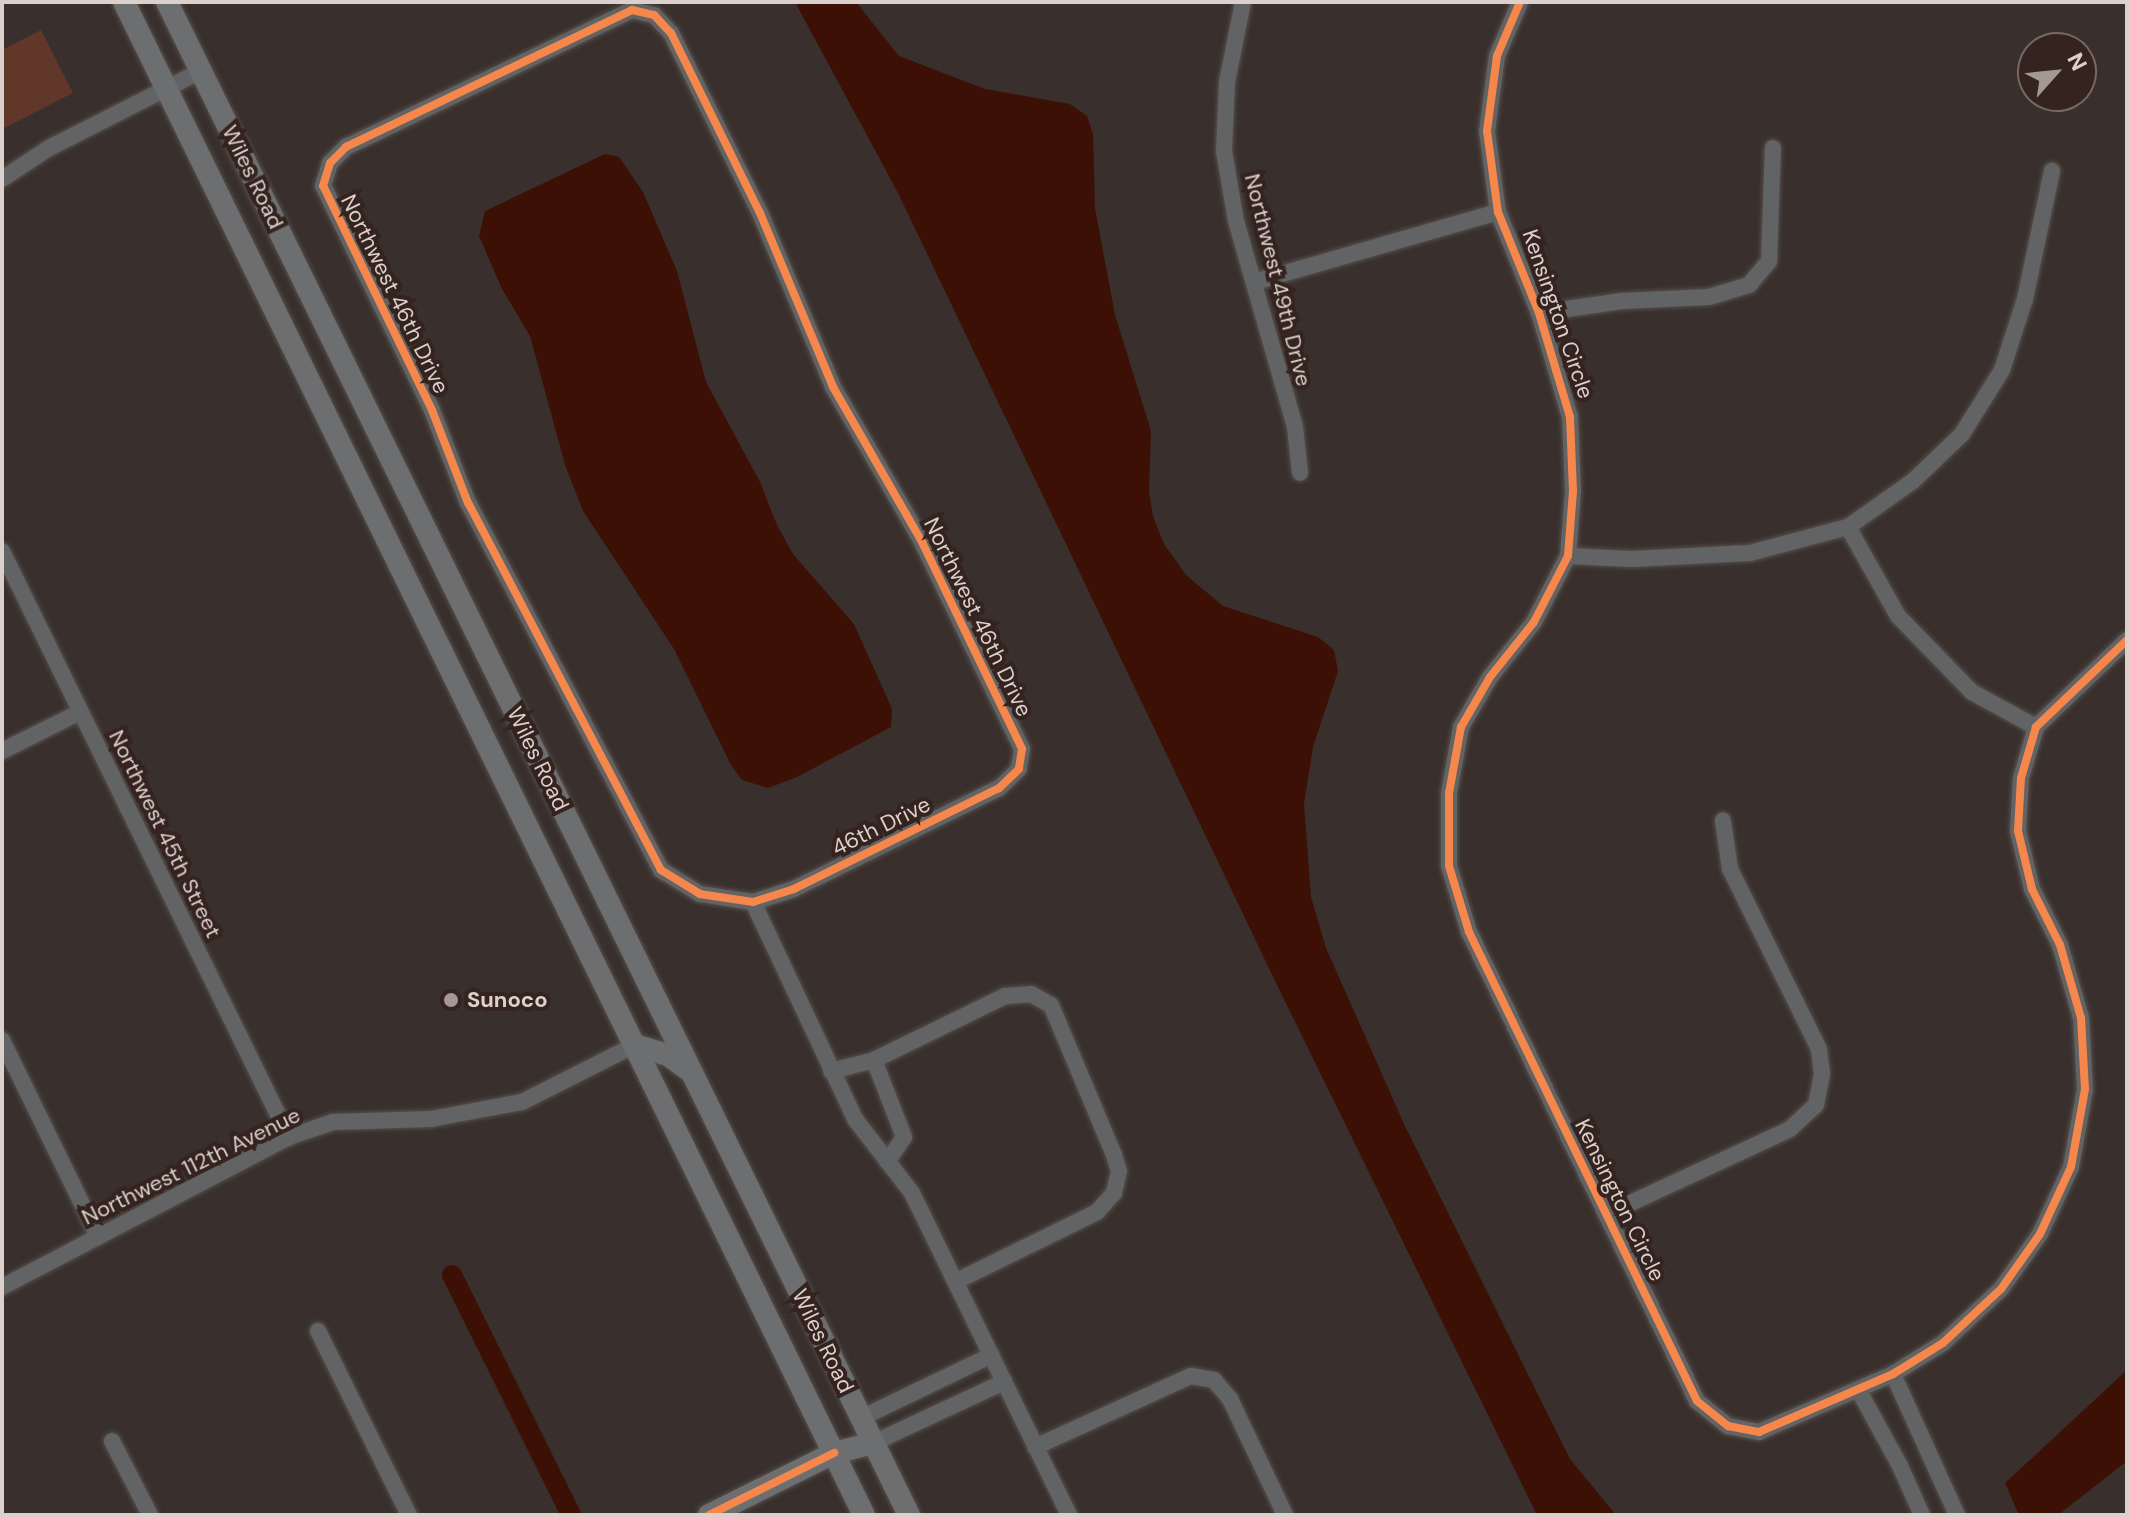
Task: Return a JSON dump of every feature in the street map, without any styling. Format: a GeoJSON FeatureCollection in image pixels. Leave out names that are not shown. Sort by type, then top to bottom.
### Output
{"type":"FeatureCollection","features":[{"type":"Feature","properties":{"kind":"main road","name":"Wiles Road"},"geometry":{"type":"LineString","coordinates":[[124,2],[864,1515]]}},
{"type":"Feature","properties":{"kind":"main road","name":"Wiles Road"},"geometry":{"type":"LineString","coordinates":[[167,2],[909,1515]]}},
{"type":"Feature","properties":{"kind":"main road"},"geometry":{"type":"LineString","coordinates":[[635,1045],[668,1055],[691,1072]]}},
{"type":"Feature","properties":{"kind":"main road"},"geometry":{"type":"LineString","coordinates":[[834,1453],[861,1418]]}},
{"type":"Feature","properties":{"kind":"main road"},"geometry":{"type":"LineString","coordinates":[[709,1515],[834,1453],[873,1443]]}},
{"type":"Feature","properties":{"kind":"street","name":"Northwest 49th Drive"},"geometry":{"type":"LineString","coordinates":[[1243,2],[1227,82],[1224,151],[1236,221],[1295,427],[1300,473]]}},
{"type":"Feature","properties":{"kind":"street","name":"Kensington Circle"},"geometry":{"type":"LineString","coordinates":[[1520,2],[1497,56],[1487,131],[1498,212],[1539,313],[1570,417],[1573,491],[1568,556],[1534,622],[1490,677],[1461,727],[1449,793],[1449,866],[1469,932],[1697,1401],[1728,1426],[1759,1432],[1893,1374],[1943,1343],[2001,1289],[2040,1234],[2071,1167],[2085,1089],[2081,1018],[2060,945],[2032,889],[2018,831],[2021,778],[2036,727],[2127,640]]}},
{"type":"Feature","properties":{"kind":"street","name":"Northwest 46th Drive"},"geometry":{"type":"LineString","coordinates":[[753,902],[700,894],[661,870],[468,503],[432,410],[323,186],[330,163],[346,147],[632,10],[654,15],[671,33],[760,213],[833,387],[922,542],[1004,707],[1022,749],[1019,769]]}},
{"type":"Feature","properties":{"kind":"street"},"geometry":{"type":"LineString","coordinates":[[2,179],[49,148],[201,71]]}},
{"type":"Feature","properties":{"kind":"street"},"geometry":{"type":"LineString","coordinates":[[1539,313],[1622,301],[1709,297],[1749,285],[1769,261],[1773,148]]}},
{"type":"Feature","properties":{"kind":"street"},"geometry":{"type":"LineString","coordinates":[[1568,556],[1632,559],[1750,553],[1848,527],[1913,481],[1962,434],[2002,370],[2025,299],[2052,171]]}},
{"type":"Feature","properties":{"kind":"street"},"geometry":{"type":"LineString","coordinates":[[1254,282],[1498,212]]}},
{"type":"Feature","properties":{"kind":"street"},"geometry":{"type":"LineString","coordinates":[[1848,527],[1898,616],[1972,692],[2036,727]]}},
{"type":"Feature","properties":{"kind":"street","name":"Northwest 45th Street"},"geometry":{"type":"LineString","coordinates":[[2,551],[289,1137]]}},
{"type":"Feature","properties":{"kind":"street"},"geometry":{"type":"LineString","coordinates":[[2,751],[80,712]]}},
{"type":"Feature","properties":{"kind":"street","name":"46th Drive"},"geometry":{"type":"LineString","coordinates":[[753,902],[794,889],[999,788],[1019,769]]}},
{"type":"Feature","properties":{"kind":"street"},"geometry":{"type":"LineString","coordinates":[[1607,1214],[1790,1129],[1816,1105],[1822,1074],[1819,1049],[1730,869],[1723,821]]}},
{"type":"Feature","properties":{"kind":"street"},"geometry":{"type":"LineString","coordinates":[[753,902],[855,1119],[912,1193],[1069,1515]]}},
{"type":"Feature","properties":{"kind":"street"},"geometry":{"type":"LineString","coordinates":[[831,1071],[874,1060],[1005,996],[1031,994],[1051,1005],[1114,1155],[1119,1171],[1114,1193],[1097,1212],[957,1281]]}},
{"type":"Feature","properties":{"kind":"street"},"geometry":{"type":"LineString","coordinates":[[2,1040],[98,1237]]}},
{"type":"Feature","properties":{"kind":"street","name":"Northwest 112th Avenue"},"geometry":{"type":"LineString","coordinates":[[2,1287],[289,1137],[333,1122],[431,1119],[522,1102],[635,1045]]}},
{"type":"Feature","properties":{"kind":"street"},"geometry":{"type":"LineString","coordinates":[[874,1060],[904,1137],[887,1162]]}},
{"type":"Feature","properties":{"kind":"street"},"geometry":{"type":"LineString","coordinates":[[318,1331],[409,1515]]}},
{"type":"Feature","properties":{"kind":"street"},"geometry":{"type":"LineString","coordinates":[[861,1418],[992,1355]]}},
{"type":"Feature","properties":{"kind":"street"},"geometry":{"type":"LineString","coordinates":[[1893,1374],[1957,1515]]}},
{"type":"Feature","properties":{"kind":"street"},"geometry":{"type":"LineString","coordinates":[[1035,1447],[1191,1376],[1214,1380],[1230,1399],[1285,1515]]}},
{"type":"Feature","properties":{"kind":"street"},"geometry":{"type":"LineString","coordinates":[[873,1443],[1004,1382]]}},
{"type":"Feature","properties":{"kind":"street"},"geometry":{"type":"LineString","coordinates":[[1859,1391],[1900,1466],[1922,1515]]}},
{"type":"Feature","properties":{"kind":"street"},"geometry":{"type":"LineString","coordinates":[[112,1441],[150,1515]]}},
{"type":"Feature","properties":{"kind":"shaded area"},"geometry":{"type":"Polygon","coordinates":[[[795,2],[856,2],[899,56],[985,89],[1070,104],[1087,116],[1093,134],[1095,208],[1115,315],[1151,431],[1149,492],[1153,516],[1164,544],[1186,575],[1223,606],[1318,637],[1334,650],[1338,671],[1313,747],[1304,804],[1311,897],[1326,948],[1405,1126],[1570,1459],[1616,1515],[1537,1515],[1277,985],[898,193],[795,2]]]}},
{"type":"Feature","properties":{"kind":"shaded area"},"geometry":{"type":"Polygon","coordinates":[[[41,30],[73,93],[2,129],[2,50],[41,30]]]}},
{"type":"Feature","properties":{"kind":"shaded area"},"geometry":{"type":"Polygon","coordinates":[[[605,154],[619,157],[643,192],[677,271],[706,382],[760,482],[777,525],[793,554],[854,624],[892,709],[891,727],[797,777],[768,788],[742,780],[731,765],[674,649],[583,511],[565,465],[530,336],[502,289],[479,236],[485,211],[605,154]]]}},
{"type":"Feature","properties":{"kind":"shaded area"},"geometry":{"type":"Polygon","coordinates":[[[2127,1370],[2127,1461],[2058,1515],[2019,1515],[2005,1483],[2127,1370]]]}},
{"type":"Feature","properties":{"kind":"waterway"},"geometry":{"type":"LineString","coordinates":[[452,1275],[571,1515]]}},
{"type":"Feature","properties":{"kind":"cycle path"},"geometry":{"type":"LineString","coordinates":[[1520,2],[1497,56],[1487,131],[1498,212],[1539,313],[1570,417],[1573,491],[1568,556],[1534,622],[1490,677],[1461,727],[1449,793],[1449,866],[1469,932],[1697,1401],[1728,1426],[1759,1432],[1893,1374],[1943,1343],[2001,1289],[2040,1234],[2071,1167],[2085,1089],[2081,1018],[2060,945],[2032,889],[2018,831],[2021,778],[2036,727],[2127,640]]}},
{"type":"Feature","properties":{"kind":"cycle path"},"geometry":{"type":"LineString","coordinates":[[632,10],[654,15],[671,33],[760,213],[833,387],[922,542],[1022,749],[1019,769],[999,788],[794,889],[753,902],[700,894],[661,870],[468,503],[432,410],[323,186],[330,163],[346,147],[632,10]]}},
{"type":"Feature","properties":{"kind":"cycle path"},"geometry":{"type":"LineString","coordinates":[[709,1515],[834,1453]]}},
{"type":"Feature","properties":{"kind":"place","name":"Sunoco"},"geometry":{"type":"Point","coordinates":[451,1000]}}]}
